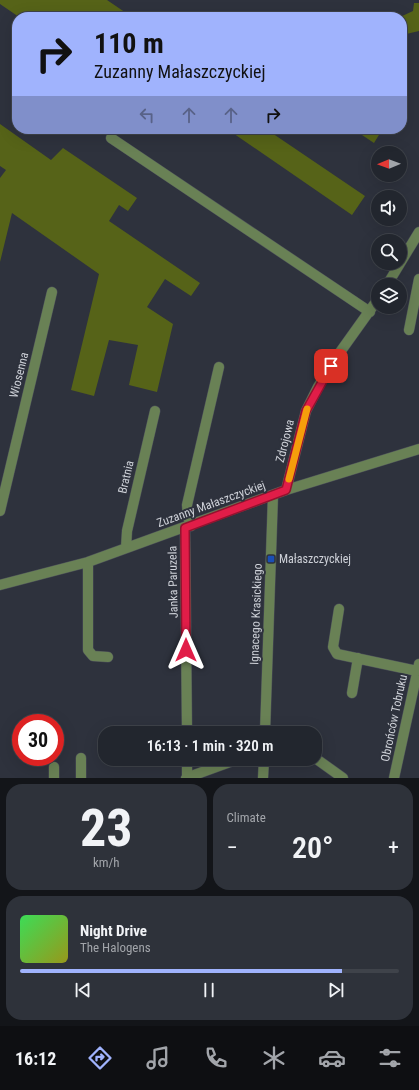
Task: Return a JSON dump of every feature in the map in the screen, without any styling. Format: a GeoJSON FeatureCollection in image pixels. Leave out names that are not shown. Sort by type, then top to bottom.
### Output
{"type":"FeatureCollection","features":[{"type":"Feature","properties":{"kind":"street"},"geometry":{"type":"LineString","coordinates":[[111,138],[370,312]]}},
{"type":"Feature","properties":{"kind":"street"},"geometry":{"type":"LineString","coordinates":[[391,278],[419,232]]}},
{"type":"Feature","properties":{"kind":"street"},"geometry":{"type":"LineString","coordinates":[[409,330],[419,279]]}},
{"type":"Feature","properties":{"kind":"street","name":"Wiosenna"},"geometry":{"type":"LineString","coordinates":[[0,511],[52,292]]}},
{"type":"Feature","properties":{"kind":"street","name":"Zdrojowa"},"geometry":{"type":"LineString","coordinates":[[286,490],[306,411],[318,387],[338,355],[370,312]]}},
{"type":"Feature","properties":{"kind":"street","name":"Janka Paruzela"},"geometry":{"type":"LineString","coordinates":[[187,726],[187,505],[219,367]]}},
{"type":"Feature","properties":{"kind":"street","name":"Bratnia"},"geometry":{"type":"LineString","coordinates":[[126,548],[127,531],[155,411]]}},
{"type":"Feature","properties":{"kind":"street","name":"Zuzanny Małaszczyckiej"},"geometry":{"type":"LineString","coordinates":[[0,585],[88,562],[188,527],[286,490],[419,449]]}},
{"type":"Feature","properties":{"kind":"street","name":"Ignacego Krasickiego"},"geometry":{"type":"LineString","coordinates":[[265,726],[273,495]]}},
{"type":"Feature","properties":{"kind":"street"},"geometry":{"type":"LineString","coordinates":[[88,562],[88,650],[93,656],[108,657]]}},
{"type":"Feature","properties":{"kind":"street"},"geometry":{"type":"LineString","coordinates":[[339,609],[333,650],[337,654],[418,667]]}},
{"type":"Feature","properties":{"kind":"street"},"geometry":{"type":"LineString","coordinates":[[352,693],[358,658]]}},
{"type":"Feature","properties":{"kind":"street","name":"Obrońców Tobruku"},"geometry":{"type":"LineString","coordinates":[[394,778],[418,667]]}},
{"type":"Feature","properties":{"kind":"street"},"geometry":{"type":"LineString","coordinates":[[81,758],[81,778]]}},
{"type":"Feature","properties":{"kind":"street"},"geometry":{"type":"LineString","coordinates":[[322,763],[343,778]]}},
{"type":"Feature","properties":{"kind":"street"},"geometry":{"type":"LineString","coordinates":[[187,766],[187,778],[219,766]]}},
{"type":"Feature","properties":{"kind":"street"},"geometry":{"type":"LineString","coordinates":[[263,778],[264,766]]}},
{"type":"Feature","properties":{"kind":"street"},"geometry":{"type":"LineString","coordinates":[[54,767],[54,778]]}},
{"type":"Feature","properties":{"kind":"green space"},"geometry":{"type":"Polygon","coordinates":[[[0,0],[107,0],[125,12],[12,12],[0,4],[0,0]]]}},
{"type":"Feature","properties":{"kind":"green space"},"geometry":{"type":"Polygon","coordinates":[[[414,3],[419,3],[419,31],[407,34],[407,14],[413,11],[414,3]]]}},
{"type":"Feature","properties":{"kind":"green space"},"geometry":{"type":"Polygon","coordinates":[[[0,124],[12,134],[14,134],[51,160],[63,148],[137,198],[128,211],[119,205],[109,221],[200,283],[191,296],[165,279],[147,307],[173,324],[157,392],[129,385],[138,345],[109,340],[94,396],[71,390],[99,274],[12,213],[0,262],[0,178],[6,170],[0,166],[0,124]]]}},
{"type":"Feature","properties":{"kind":"green space"},"geometry":{"type":"Polygon","coordinates":[[[234,134],[273,134],[365,196],[352,215],[234,134]]]}},
{"type":"Feature","properties":{"kind":"green space"},"geometry":{"type":"Polygon","coordinates":[[[360,134],[380,134],[374,143],[360,134]]]}},
{"type":"Feature","properties":{"kind":"slow traffic"},"geometry":{"type":"LineString","coordinates":[[289,479],[307,409]]}},
{"type":"Feature","properties":{"kind":"place","name":"Małaszczyckiej"},"geometry":{"type":"Point","coordinates":[271,559]}},
{"type":"Feature","properties":{"kind":"route"},"geometry":{"type":"LineString","coordinates":[[186,650],[185,528],[286,490],[306,411],[331,366]]}}]}
